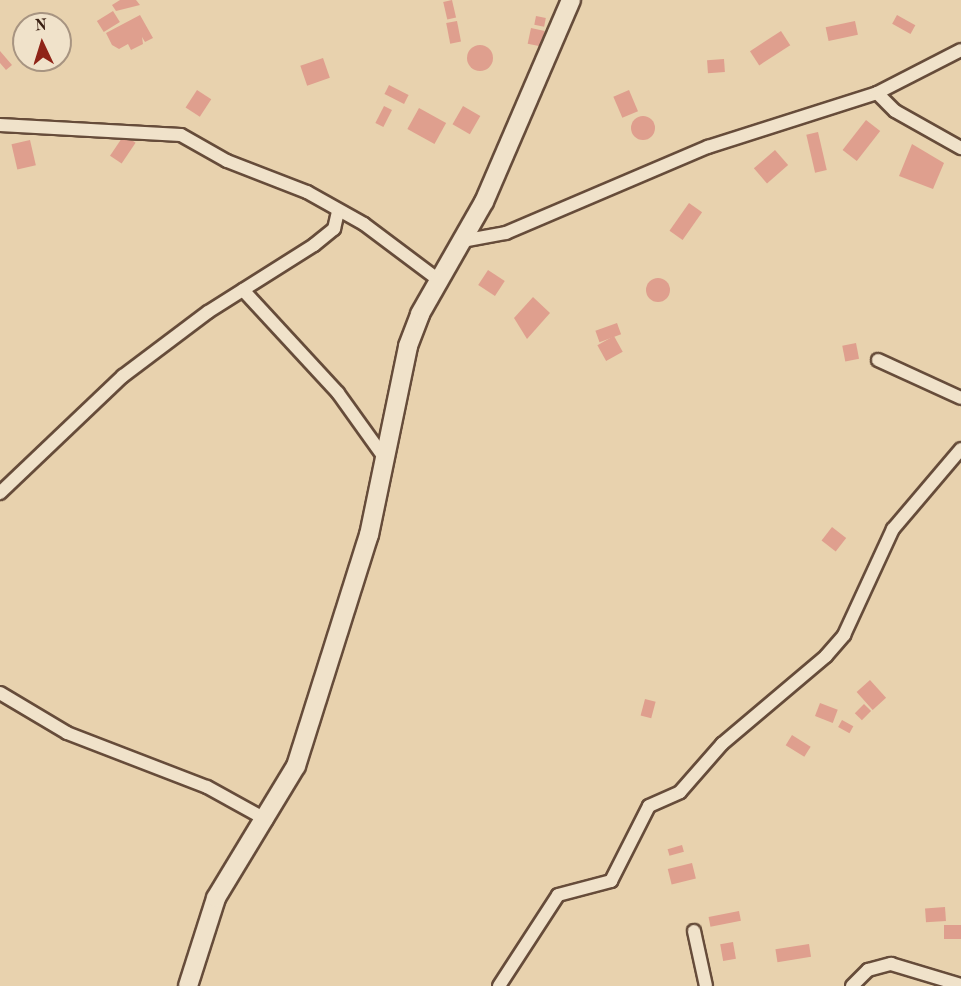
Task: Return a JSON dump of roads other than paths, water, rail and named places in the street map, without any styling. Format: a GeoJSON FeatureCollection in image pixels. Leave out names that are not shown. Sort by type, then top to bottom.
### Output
{"type":"FeatureCollection","features":[{"type":"Feature","properties":{"kind":"main road"},"geometry":{"type":"LineString","coordinates":[[188,986],[216,898],[267,820],[296,766],[366,546],[386,460],[408,346],[440,281],[484,202],[572,0]]}},
{"type":"Feature","properties":{"kind":"street"},"geometry":{"type":"LineString","coordinates":[[462,241],[506,233],[708,147],[877,93],[961,50]]}},
{"type":"Feature","properties":{"kind":"street"},"geometry":{"type":"LineString","coordinates":[[877,93],[895,111],[961,148]]}},
{"type":"Feature","properties":{"kind":"street"},"geometry":{"type":"LineString","coordinates":[[0,125],[181,135],[338,211],[440,281]]}},
{"type":"Feature","properties":{"kind":"street"},"geometry":{"type":"LineString","coordinates":[[0,493],[123,376],[243,290],[334,229],[338,211]]}},
{"type":"Feature","properties":{"kind":"street"},"geometry":{"type":"LineString","coordinates":[[243,290],[330,384],[386,460]]}},
{"type":"Feature","properties":{"kind":"street"},"geometry":{"type":"LineString","coordinates":[[878,360],[961,398]]}},
{"type":"Feature","properties":{"kind":"street"},"geometry":{"type":"LineString","coordinates":[[499,986],[558,895],[611,881],[649,806],[680,792],[722,744],[826,656],[843,636],[893,529],[961,449]]}},
{"type":"Feature","properties":{"kind":"street"},"geometry":{"type":"LineString","coordinates":[[0,693],[67,733],[207,787],[267,820]]}},
{"type":"Feature","properties":{"kind":"street"},"geometry":{"type":"LineString","coordinates":[[693,930],[706,986]]}},
{"type":"Feature","properties":{"kind":"street"},"geometry":{"type":"LineString","coordinates":[[852,986],[868,970],[891,964],[961,986]]}}]}
